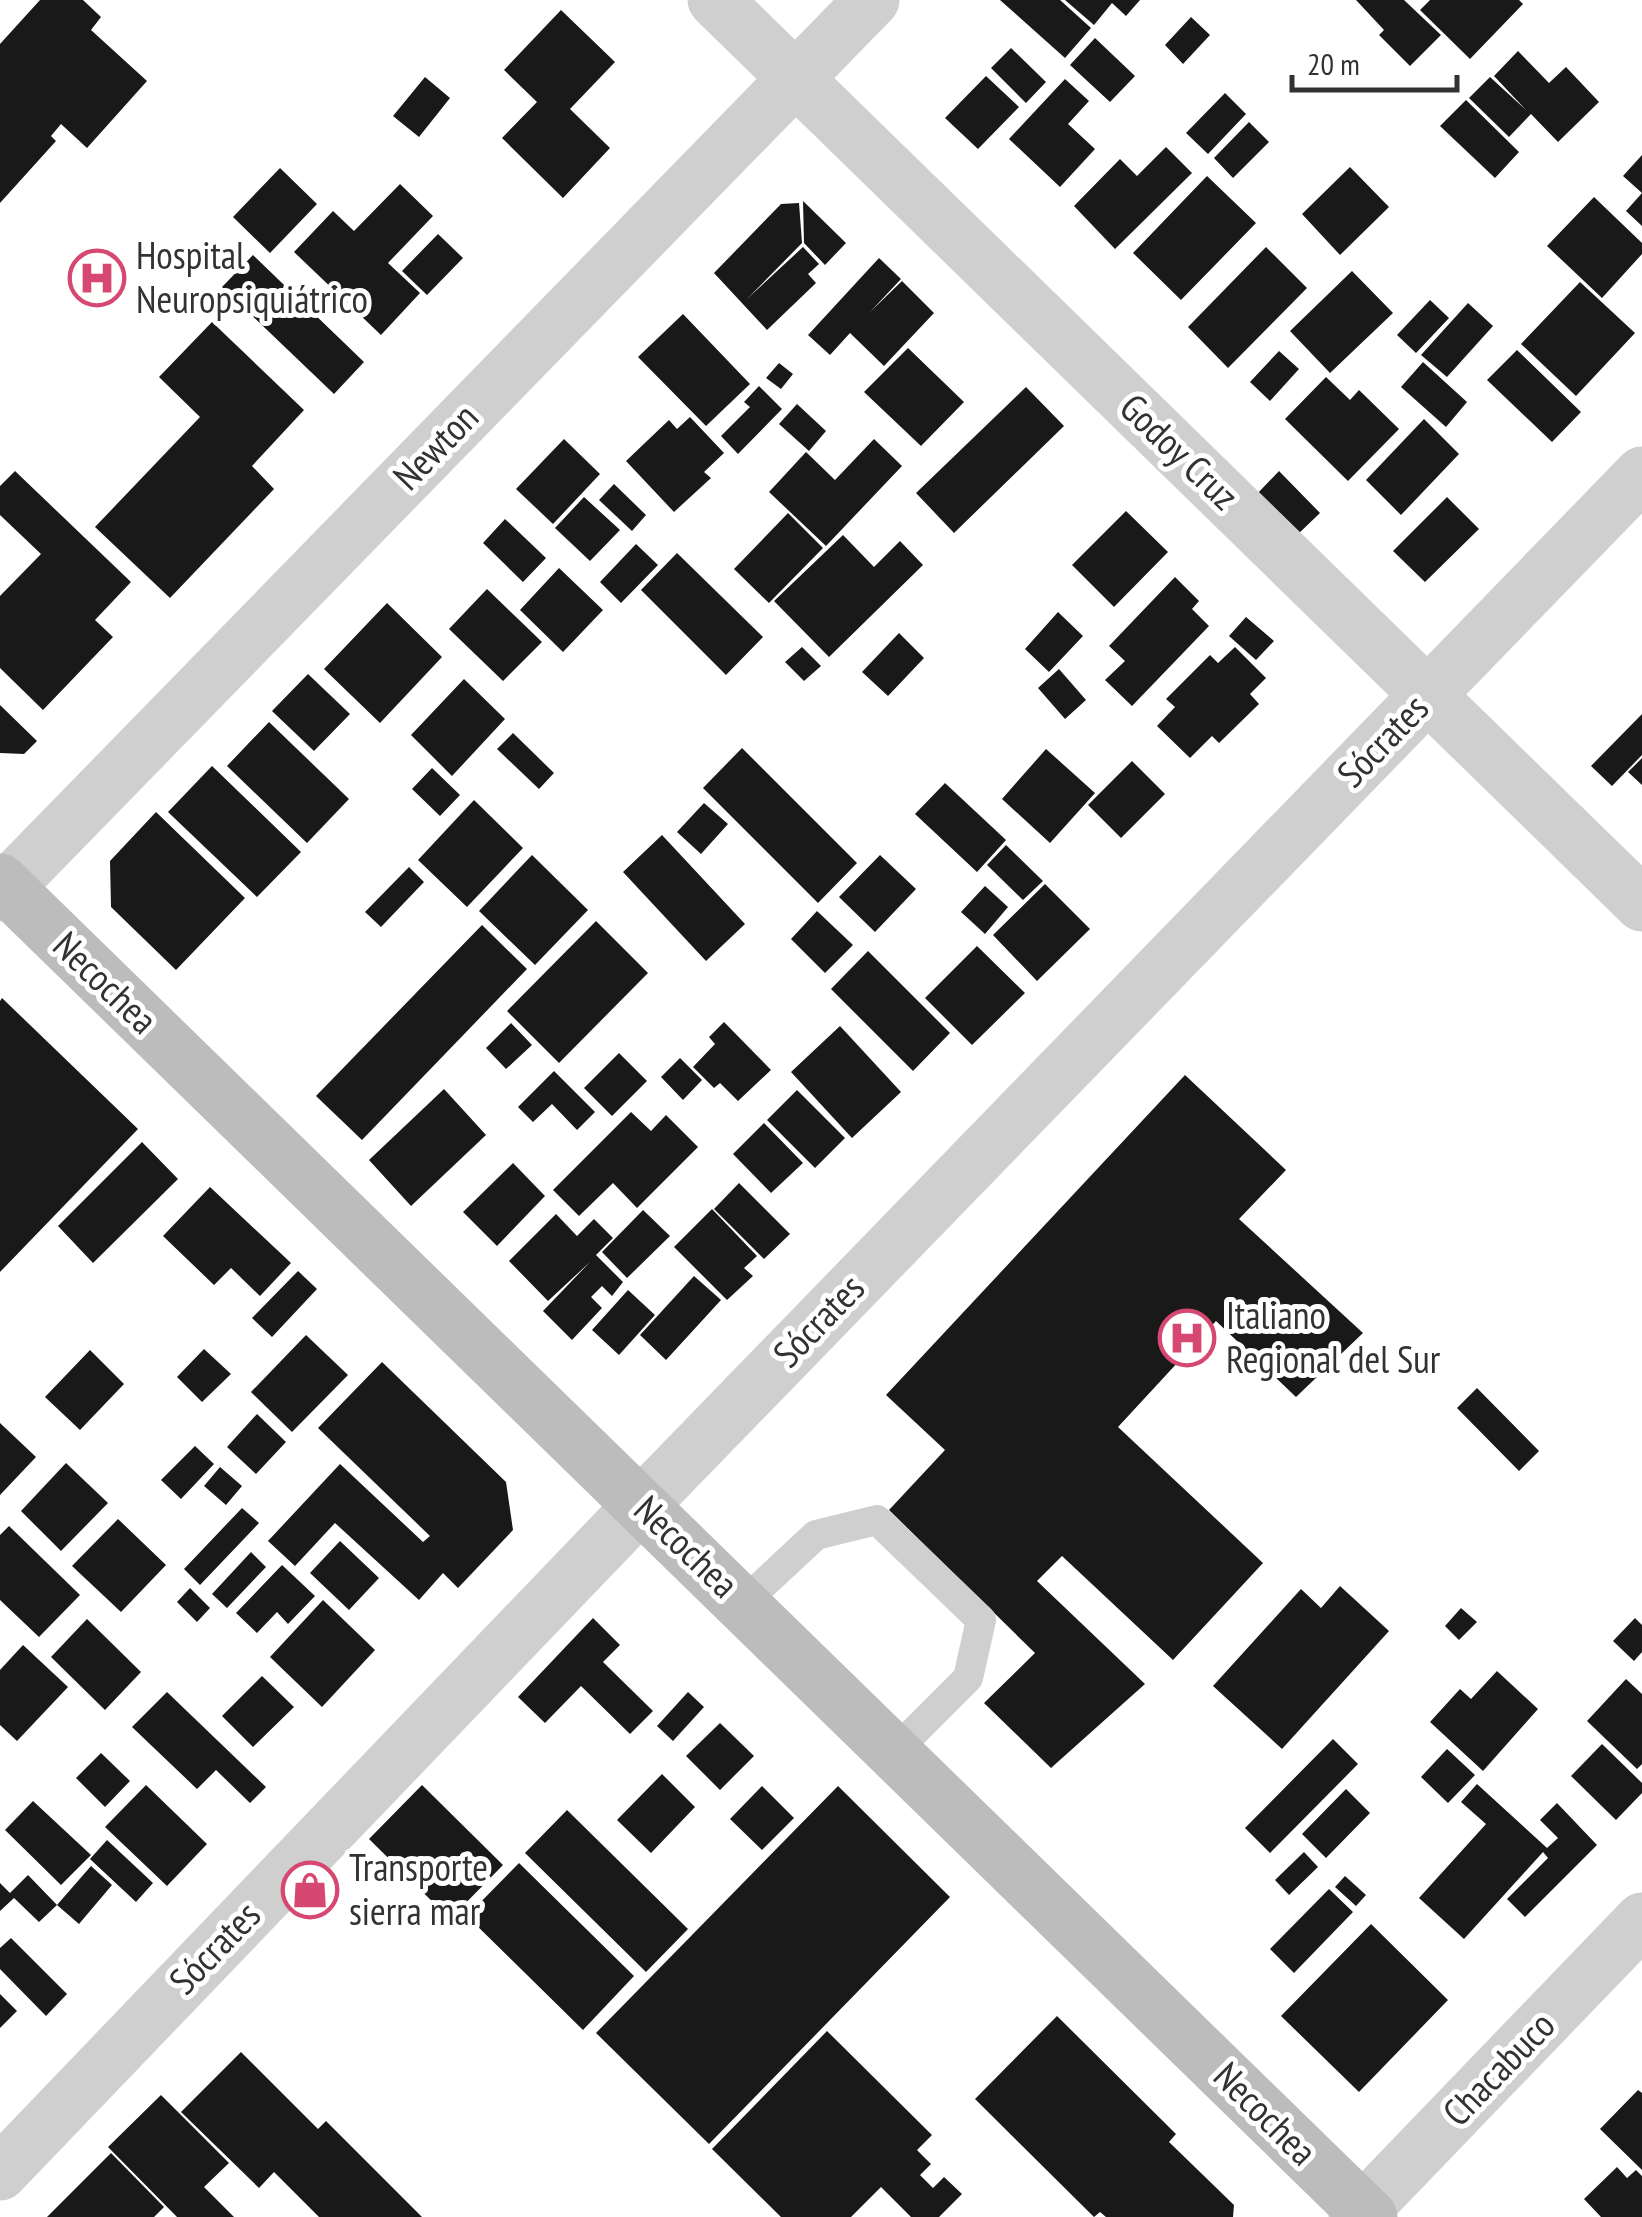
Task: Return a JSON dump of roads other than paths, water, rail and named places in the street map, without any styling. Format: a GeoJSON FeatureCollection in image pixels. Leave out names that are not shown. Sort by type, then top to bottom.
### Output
{"type":"FeatureCollection","features":[{"type":"Feature","properties":{"kind":"main road","name":"Necochea"},"geometry":{"type":"LineString","coordinates":[[2,888],[896,1751],[1363,2215]]}},
{"type":"Feature","properties":{"kind":"street","name":"Godoy Cruz"},"geometry":{"type":"LineString","coordinates":[[715,0],[1642,904]]}},
{"type":"Feature","properties":{"kind":"street","name":"Newton"},"geometry":{"type":"LineString","coordinates":[[2,888],[872,0]]}},
{"type":"Feature","properties":{"kind":"street","name":"Sócrates"},"geometry":{"type":"LineString","coordinates":[[0,2173],[642,1504],[1642,474]]}},
{"type":"Feature","properties":{"kind":"street","name":"Chacabuco"},"geometry":{"type":"LineString","coordinates":[[1363,2215],[1642,1920]]}},
{"type":"Feature","properties":{"kind":"lane"},"geometry":{"type":"LineString","coordinates":[[742,1602],[816,1535],[877,1520],[981,1620],[968,1678],[896,1751]]}},
{"type":"Feature","properties":{"kind":"place","name":"Hospital Neuropsiquiátrico"},"geometry":{"type":"Point","coordinates":[97,278]}},
{"type":"Feature","properties":{"kind":"place","name":"Italiano Regional del Sur"},"geometry":{"type":"Point","coordinates":[1187,1338]}},
{"type":"Feature","properties":{"kind":"place","name":"Transporte sierra mar"},"geometry":{"type":"Point","coordinates":[310,1890]}}]}
